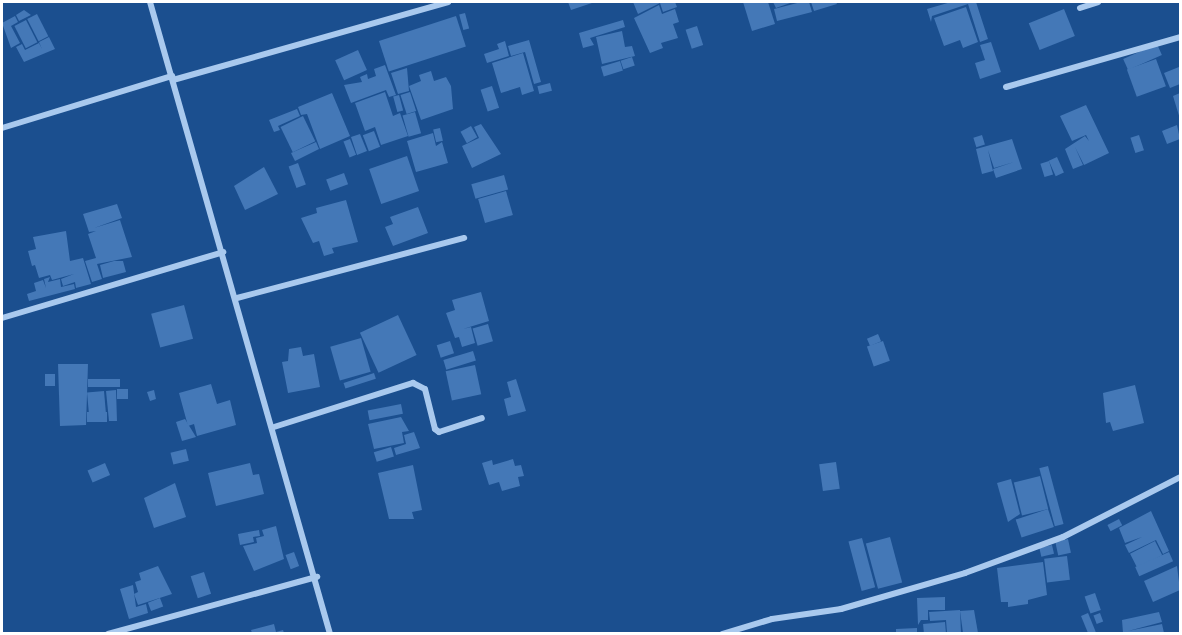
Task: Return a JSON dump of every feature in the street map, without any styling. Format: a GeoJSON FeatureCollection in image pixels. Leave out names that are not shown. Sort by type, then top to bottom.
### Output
{"type":"FeatureCollection","features":[{"type":"Feature","properties":{"kind":"street"},"geometry":{"type":"LineString","coordinates":[[150,2],[317,577],[330,633]]}},
{"type":"Feature","properties":{"kind":"street"},"geometry":{"type":"LineString","coordinates":[[2,128],[448,2]]}},
{"type":"Feature","properties":{"kind":"street"},"geometry":{"type":"LineString","coordinates":[[1080,8],[1098,2]]}},
{"type":"Feature","properties":{"kind":"street"},"geometry":{"type":"LineString","coordinates":[[1006,87],[1180,37]]}},
{"type":"Feature","properties":{"kind":"street"},"geometry":{"type":"LineString","coordinates":[[237,298],[464,238]]}},
{"type":"Feature","properties":{"kind":"street"},"geometry":{"type":"LineString","coordinates":[[2,318],[223,252]]}},
{"type":"Feature","properties":{"kind":"street"},"geometry":{"type":"LineString","coordinates":[[274,427],[413,383],[425,389],[435,429],[439,432],[482,418]]}},
{"type":"Feature","properties":{"kind":"street"},"geometry":{"type":"LineString","coordinates":[[722,633],[772,619],[841,609],[965,573],[1063,537],[1180,477]]}},
{"type":"Feature","properties":{"kind":"street"},"geometry":{"type":"LineString","coordinates":[[108,633],[317,577]]}},
{"type":"Feature","properties":{"kind":"building"},"geometry":{"type":"Polygon","coordinates":[[[568,2],[595,2],[571,10],[568,2]]]}},
{"type":"Feature","properties":{"kind":"building"},"geometry":{"type":"Polygon","coordinates":[[[633,2],[675,2],[677,7],[663,12],[660,3],[638,14],[633,2]]]}},
{"type":"Feature","properties":{"kind":"building"},"geometry":{"type":"Polygon","coordinates":[[[743,2],[768,2],[775,24],[752,31],[743,2]]]}},
{"type":"Feature","properties":{"kind":"building"},"geometry":{"type":"Polygon","coordinates":[[[773,2],[793,2],[776,8],[773,2]]]}},
{"type":"Feature","properties":{"kind":"building"},"geometry":{"type":"Polygon","coordinates":[[[809,2],[812,12],[777,21],[774,9],[809,2]]]}},
{"type":"Feature","properties":{"kind":"building"},"geometry":{"type":"Polygon","coordinates":[[[811,2],[836,2],[837,4],[814,11],[811,2]]]}},
{"type":"Feature","properties":{"kind":"building"},"geometry":{"type":"Polygon","coordinates":[[[951,2],[976,2],[988,39],[980,42],[968,4],[932,16],[931,22],[927,9],[951,2]]]}},
{"type":"Feature","properties":{"kind":"building"},"geometry":{"type":"Polygon","coordinates":[[[659,5],[662,14],[675,9],[679,22],[673,24],[678,38],[661,43],[663,48],[650,53],[634,18],[659,5]]]}},
{"type":"Feature","properties":{"kind":"building"},"geometry":{"type":"Polygon","coordinates":[[[966,7],[978,42],[963,48],[960,40],[944,46],[934,18],[966,7]]]}},
{"type":"Feature","properties":{"kind":"building"},"geometry":{"type":"Polygon","coordinates":[[[1064,9],[1075,36],[1040,50],[1029,23],[1064,9]]]}},
{"type":"Feature","properties":{"kind":"building"},"geometry":{"type":"Polygon","coordinates":[[[24,10],[31,15],[19,21],[16,15],[24,10]]]}},
{"type":"Feature","properties":{"kind":"building"},"geometry":{"type":"Polygon","coordinates":[[[465,13],[469,28],[463,30],[459,15],[465,13]]]}},
{"type":"Feature","properties":{"kind":"building"},"geometry":{"type":"Polygon","coordinates":[[[37,14],[48,36],[39,41],[27,19],[37,14]]]}},
{"type":"Feature","properties":{"kind":"building"},"geometry":{"type":"Polygon","coordinates":[[[15,16],[18,22],[11,26],[20,43],[11,48],[2,23],[15,16]]]}},
{"type":"Feature","properties":{"kind":"building"},"geometry":{"type":"Polygon","coordinates":[[[456,16],[466,46],[389,71],[379,41],[456,16]]]}},
{"type":"Feature","properties":{"kind":"building"},"geometry":{"type":"Polygon","coordinates":[[[26,20],[37,42],[26,48],[14,26],[26,20]]]}},
{"type":"Feature","properties":{"kind":"building"},"geometry":{"type":"Polygon","coordinates":[[[623,20],[625,27],[590,38],[594,45],[583,48],[579,33],[623,20]]]}},
{"type":"Feature","properties":{"kind":"building"},"geometry":{"type":"Polygon","coordinates":[[[697,26],[703,45],[692,49],[686,30],[697,26]]]}},
{"type":"Feature","properties":{"kind":"building"},"geometry":{"type":"Polygon","coordinates":[[[622,31],[625,47],[632,46],[635,56],[602,64],[596,37],[622,31]]]}},
{"type":"Feature","properties":{"kind":"building"},"geometry":{"type":"Polygon","coordinates":[[[49,37],[55,49],[24,62],[16,47],[22,44],[25,50],[39,43],[42,49],[39,42],[49,37]]]}},
{"type":"Feature","properties":{"kind":"building"},"geometry":{"type":"Polygon","coordinates":[[[529,40],[541,82],[534,84],[525,52],[511,56],[508,46],[529,40]]]}},
{"type":"Feature","properties":{"kind":"building"},"geometry":{"type":"Polygon","coordinates":[[[505,41],[509,56],[487,63],[484,54],[499,49],[497,44],[505,41]]]}},
{"type":"Feature","properties":{"kind":"building"},"geometry":{"type":"Polygon","coordinates":[[[991,42],[1001,72],[980,79],[975,63],[985,60],[980,45],[991,42]]]}},
{"type":"Feature","properties":{"kind":"building"},"geometry":{"type":"Polygon","coordinates":[[[1157,44],[1162,55],[1128,70],[1123,59],[1157,44]]]}},
{"type":"Feature","properties":{"kind":"building"},"geometry":{"type":"Polygon","coordinates":[[[358,50],[367,70],[344,80],[335,60],[358,50]]]}},
{"type":"Feature","properties":{"kind":"building"},"geometry":{"type":"Polygon","coordinates":[[[523,53],[534,91],[522,95],[520,87],[501,93],[492,63],[523,53]]]}},
{"type":"Feature","properties":{"kind":"building"},"geometry":{"type":"Polygon","coordinates":[[[632,57],[635,66],[623,69],[621,61],[632,57]]]}},
{"type":"Feature","properties":{"kind":"building"},"geometry":{"type":"Polygon","coordinates":[[[1156,59],[1166,86],[1137,97],[1127,70],[1156,59]]]}},
{"type":"Feature","properties":{"kind":"building"},"geometry":{"type":"Polygon","coordinates":[[[620,61],[623,71],[604,76],[601,67],[620,61]]]}},
{"type":"Feature","properties":{"kind":"building"},"geometry":{"type":"Polygon","coordinates":[[[385,65],[396,95],[389,97],[386,90],[351,103],[344,85],[362,82],[360,77],[367,74],[368,79],[376,76],[374,69],[385,65]]]}},
{"type":"Feature","properties":{"kind":"building"},"geometry":{"type":"Polygon","coordinates":[[[1179,67],[1180,84],[1170,88],[1164,73],[1179,67]]]}},
{"type":"Feature","properties":{"kind":"building"},"geometry":{"type":"Polygon","coordinates":[[[407,68],[409,91],[398,94],[391,73],[407,68]]]}},
{"type":"Feature","properties":{"kind":"building"},"geometry":{"type":"Polygon","coordinates":[[[431,71],[434,81],[446,77],[451,86],[453,109],[421,120],[409,86],[421,81],[419,75],[431,71]]]}},
{"type":"Feature","properties":{"kind":"building"},"geometry":{"type":"Polygon","coordinates":[[[550,83],[552,91],[539,94],[537,86],[550,83]]]}},
{"type":"Feature","properties":{"kind":"building"},"geometry":{"type":"Polygon","coordinates":[[[492,86],[499,108],[488,112],[481,90],[492,86]]]}},
{"type":"Feature","properties":{"kind":"building"},"geometry":{"type":"Polygon","coordinates":[[[385,92],[393,116],[400,113],[408,136],[381,145],[375,127],[365,131],[355,103],[385,92]]]}},
{"type":"Feature","properties":{"kind":"building"},"geometry":{"type":"Polygon","coordinates":[[[410,92],[416,111],[407,114],[400,95],[410,92]]]}},
{"type":"Feature","properties":{"kind":"building"},"geometry":{"type":"Polygon","coordinates":[[[332,93],[350,136],[320,149],[307,114],[301,115],[298,107],[332,93]]]}},
{"type":"Feature","properties":{"kind":"building"},"geometry":{"type":"Polygon","coordinates":[[[1180,93],[1180,119],[1173,96],[1180,93]]]}},
{"type":"Feature","properties":{"kind":"building"},"geometry":{"type":"Polygon","coordinates":[[[399,95],[403,110],[397,112],[393,97],[399,95]]]}},
{"type":"Feature","properties":{"kind":"building"},"geometry":{"type":"Polygon","coordinates":[[[1086,105],[1109,153],[1084,165],[1075,147],[1083,165],[1073,169],[1065,149],[1085,136],[1089,141],[1086,135],[1072,141],[1060,116],[1086,105]]]}},
{"type":"Feature","properties":{"kind":"building"},"geometry":{"type":"Polygon","coordinates":[[[297,109],[300,116],[278,126],[280,130],[274,132],[269,120],[297,109]]]}},
{"type":"Feature","properties":{"kind":"building"},"geometry":{"type":"Polygon","coordinates":[[[415,112],[421,133],[409,137],[403,116],[415,112]]]}},
{"type":"Feature","properties":{"kind":"building"},"geometry":{"type":"Polygon","coordinates":[[[303,116],[315,141],[293,152],[281,127],[303,116]]]}},
{"type":"Feature","properties":{"kind":"building"},"geometry":{"type":"Polygon","coordinates":[[[481,124],[501,154],[472,168],[462,146],[479,138],[474,127],[481,124]]]}},
{"type":"Feature","properties":{"kind":"building"},"geometry":{"type":"Polygon","coordinates":[[[1177,125],[1180,139],[1167,144],[1162,131],[1177,125]]]}},
{"type":"Feature","properties":{"kind":"building"},"geometry":{"type":"Polygon","coordinates":[[[471,126],[477,137],[467,143],[461,132],[471,126]]]}},
{"type":"Feature","properties":{"kind":"building"},"geometry":{"type":"Polygon","coordinates":[[[440,128],[443,141],[436,142],[433,130],[440,128]]]}},
{"type":"Feature","properties":{"kind":"building"},"geometry":{"type":"Polygon","coordinates":[[[374,131],[380,147],[369,151],[363,135],[374,131]]]}},
{"type":"Feature","properties":{"kind":"building"},"geometry":{"type":"Polygon","coordinates":[[[433,133],[436,146],[442,142],[448,163],[416,172],[407,141],[433,133]]]}},
{"type":"Feature","properties":{"kind":"building"},"geometry":{"type":"Polygon","coordinates":[[[360,134],[367,151],[357,155],[351,137],[360,134]]]}},
{"type":"Feature","properties":{"kind":"building"},"geometry":{"type":"Polygon","coordinates":[[[982,135],[985,145],[976,147],[973,138],[982,135]]]}},
{"type":"Feature","properties":{"kind":"building"},"geometry":{"type":"Polygon","coordinates":[[[1139,135],[1144,150],[1135,153],[1130,138],[1139,135]]]}},
{"type":"Feature","properties":{"kind":"building"},"geometry":{"type":"Polygon","coordinates":[[[350,139],[356,155],[350,157],[343,142],[350,139]]]}},
{"type":"Feature","properties":{"kind":"building"},"geometry":{"type":"Polygon","coordinates":[[[1012,139],[1022,169],[996,178],[993,169],[1014,162],[994,168],[988,150],[993,171],[982,174],[976,149],[1012,139]]]}},
{"type":"Feature","properties":{"kind":"building"},"geometry":{"type":"Polygon","coordinates":[[[316,142],[319,149],[295,161],[291,153],[316,142]]]}},
{"type":"Feature","properties":{"kind":"building"},"geometry":{"type":"Polygon","coordinates":[[[407,156],[419,191],[381,204],[369,169],[407,156]]]}},
{"type":"Feature","properties":{"kind":"building"},"geometry":{"type":"Polygon","coordinates":[[[1057,157],[1064,173],[1056,176],[1049,161],[1057,157]]]}},
{"type":"Feature","properties":{"kind":"building"},"geometry":{"type":"Polygon","coordinates":[[[1049,161],[1053,174],[1044,177],[1040,164],[1049,161]]]}},
{"type":"Feature","properties":{"kind":"building"},"geometry":{"type":"Polygon","coordinates":[[[298,163],[306,185],[296,188],[289,166],[298,163]]]}},
{"type":"Feature","properties":{"kind":"building"},"geometry":{"type":"Polygon","coordinates":[[[264,167],[278,194],[245,210],[234,186],[264,167]]]}},
{"type":"Feature","properties":{"kind":"building"},"geometry":{"type":"Polygon","coordinates":[[[344,173],[348,184],[330,191],[326,179],[344,173]]]}},
{"type":"Feature","properties":{"kind":"building"},"geometry":{"type":"Polygon","coordinates":[[[504,175],[508,189],[475,199],[471,184],[504,175]]]}},
{"type":"Feature","properties":{"kind":"building"},"geometry":{"type":"Polygon","coordinates":[[[506,191],[513,215],[485,223],[478,199],[506,191]]]}},
{"type":"Feature","properties":{"kind":"building"},"geometry":{"type":"Polygon","coordinates":[[[346,200],[358,242],[332,248],[334,253],[324,256],[319,241],[313,243],[301,218],[317,213],[316,208],[346,200]]]}},
{"type":"Feature","properties":{"kind":"building"},"geometry":{"type":"Polygon","coordinates":[[[117,204],[122,218],[94,228],[120,220],[132,257],[97,264],[102,279],[92,282],[85,261],[96,258],[88,234],[96,231],[89,232],[83,214],[117,204]]]}},
{"type":"Feature","properties":{"kind":"building"},"geometry":{"type":"Polygon","coordinates":[[[418,207],[428,233],[393,246],[385,227],[393,224],[390,217],[418,207]]]}},
{"type":"Feature","properties":{"kind":"building"},"geometry":{"type":"Polygon","coordinates":[[[66,231],[70,261],[83,258],[91,284],[76,288],[75,282],[63,286],[61,279],[74,274],[52,280],[50,275],[39,278],[35,265],[32,266],[28,251],[36,249],[33,237],[66,231]]]}},
{"type":"Feature","properties":{"kind":"building"},"geometry":{"type":"Polygon","coordinates":[[[123,261],[126,272],[103,278],[100,265],[123,261]]]}},
{"type":"Feature","properties":{"kind":"building"},"geometry":{"type":"Polygon","coordinates":[[[50,277],[48,282],[60,279],[61,287],[74,284],[75,289],[29,301],[27,294],[36,291],[34,283],[43,280],[46,288],[44,279],[50,277]]]}},
{"type":"Feature","properties":{"kind":"building"},"geometry":{"type":"Polygon","coordinates":[[[481,292],[489,321],[463,329],[471,327],[475,343],[462,347],[459,337],[455,338],[446,313],[455,310],[452,300],[481,292]]]}},
{"type":"Feature","properties":{"kind":"building"},"geometry":{"type":"Polygon","coordinates":[[[184,305],[193,339],[160,348],[151,314],[184,305]]]}},
{"type":"Feature","properties":{"kind":"building"},"geometry":{"type":"Polygon","coordinates":[[[398,315],[417,355],[379,373],[360,333],[398,315]]]}},
{"type":"Feature","properties":{"kind":"building"},"geometry":{"type":"Polygon","coordinates":[[[488,324],[493,341],[478,346],[473,328],[488,324]]]}},
{"type":"Feature","properties":{"kind":"building"},"geometry":{"type":"Polygon","coordinates":[[[878,334],[881,341],[870,346],[867,339],[878,334]]]}},
{"type":"Feature","properties":{"kind":"building"},"geometry":{"type":"Polygon","coordinates":[[[361,338],[371,372],[340,380],[330,347],[361,338]]]}},
{"type":"Feature","properties":{"kind":"building"},"geometry":{"type":"Polygon","coordinates":[[[450,341],[454,353],[441,358],[437,345],[450,341]]]}},
{"type":"Feature","properties":{"kind":"building"},"geometry":{"type":"Polygon","coordinates":[[[883,341],[890,361],[874,366],[867,347],[883,341]]]}},
{"type":"Feature","properties":{"kind":"building"},"geometry":{"type":"Polygon","coordinates":[[[301,347],[303,356],[314,354],[320,387],[288,393],[282,362],[288,361],[289,349],[301,347]]]}},
{"type":"Feature","properties":{"kind":"building"},"geometry":{"type":"Polygon","coordinates":[[[473,351],[476,361],[446,370],[443,360],[473,351]]]}},
{"type":"Feature","properties":{"kind":"building"},"geometry":{"type":"Polygon","coordinates":[[[58,364],[88,364],[86,425],[60,426],[58,364]]]}},
{"type":"Feature","properties":{"kind":"building"},"geometry":{"type":"Polygon","coordinates":[[[475,365],[481,394],[452,401],[446,371],[475,365]]]}},
{"type":"Feature","properties":{"kind":"building"},"geometry":{"type":"Polygon","coordinates":[[[374,373],[376,379],[345,389],[344,383],[374,373]]]}},
{"type":"Feature","properties":{"kind":"building"},"geometry":{"type":"Polygon","coordinates":[[[45,374],[55,374],[55,386],[45,386],[45,374]]]}},
{"type":"Feature","properties":{"kind":"building"},"geometry":{"type":"Polygon","coordinates":[[[88,379],[120,379],[120,387],[88,387],[88,379]]]}},
{"type":"Feature","properties":{"kind":"building"},"geometry":{"type":"Polygon","coordinates":[[[516,379],[526,411],[508,416],[504,399],[511,397],[507,382],[516,379]]]}},
{"type":"Feature","properties":{"kind":"building"},"geometry":{"type":"Polygon","coordinates":[[[211,384],[217,404],[230,400],[236,425],[197,436],[194,424],[188,426],[179,393],[211,384]]]}},
{"type":"Feature","properties":{"kind":"building"},"geometry":{"type":"Polygon","coordinates":[[[1135,385],[1144,423],[1113,431],[1110,422],[1106,423],[1103,393],[1135,385]]]}},
{"type":"Feature","properties":{"kind":"building"},"geometry":{"type":"Polygon","coordinates":[[[117,389],[128,389],[128,399],[117,399],[117,389]]]}},
{"type":"Feature","properties":{"kind":"building"},"geometry":{"type":"Polygon","coordinates":[[[116,390],[117,421],[109,421],[106,391],[116,390]]]}},
{"type":"Feature","properties":{"kind":"building"},"geometry":{"type":"Polygon","coordinates":[[[154,390],[156,399],[150,401],[147,392],[154,390]]]}},
{"type":"Feature","properties":{"kind":"building"},"geometry":{"type":"Polygon","coordinates":[[[104,391],[106,412],[89,413],[87,392],[104,391]]]}},
{"type":"Feature","properties":{"kind":"building"},"geometry":{"type":"Polygon","coordinates":[[[401,404],[403,414],[370,420],[368,410],[401,404]]]}},
{"type":"Feature","properties":{"kind":"building"},"geometry":{"type":"Polygon","coordinates":[[[87,412],[107,412],[107,422],[87,422],[87,412]]]}},
{"type":"Feature","properties":{"kind":"building"},"geometry":{"type":"Polygon","coordinates":[[[401,417],[409,431],[402,432],[404,443],[374,449],[368,424],[401,417]]]}},
{"type":"Feature","properties":{"kind":"building"},"geometry":{"type":"Polygon","coordinates":[[[185,419],[196,437],[182,441],[176,422],[185,419]]]}},
{"type":"Feature","properties":{"kind":"building"},"geometry":{"type":"Polygon","coordinates":[[[414,432],[420,448],[396,455],[394,448],[406,444],[404,435],[414,432]]]}},
{"type":"Feature","properties":{"kind":"building"},"geometry":{"type":"Polygon","coordinates":[[[391,447],[394,457],[377,462],[374,452],[391,447]]]}},
{"type":"Feature","properties":{"kind":"building"},"geometry":{"type":"Polygon","coordinates":[[[186,449],[189,461],[173,465],[170,453],[186,449]]]}},
{"type":"Feature","properties":{"kind":"building"},"geometry":{"type":"Polygon","coordinates":[[[513,459],[515,466],[521,465],[524,476],[518,477],[520,486],[502,491],[499,482],[489,485],[482,463],[492,460],[493,465],[513,459]]]}},
{"type":"Feature","properties":{"kind":"building"},"geometry":{"type":"Polygon","coordinates":[[[836,462],[840,489],[823,491],[819,464],[836,462]]]}},
{"type":"Feature","properties":{"kind":"building"},"geometry":{"type":"Polygon","coordinates":[[[105,463],[110,475],[93,482],[88,470],[105,463]]]}},
{"type":"Feature","properties":{"kind":"building"},"geometry":{"type":"Polygon","coordinates":[[[250,463],[253,475],[259,474],[264,494],[216,506],[208,473],[250,463]]]}},
{"type":"Feature","properties":{"kind":"building"},"geometry":{"type":"Polygon","coordinates":[[[413,465],[422,510],[412,512],[414,519],[389,519],[378,473],[413,465]]]}},
{"type":"Feature","properties":{"kind":"building"},"geometry":{"type":"Polygon","coordinates":[[[1048,466],[1064,524],[1055,526],[1039,468],[1048,466]]]}},
{"type":"Feature","properties":{"kind":"building"},"geometry":{"type":"Polygon","coordinates":[[[1040,476],[1048,509],[1022,516],[1014,483],[1040,476]]]}},
{"type":"Feature","properties":{"kind":"building"},"geometry":{"type":"Polygon","coordinates":[[[1011,479],[1020,514],[1008,522],[997,483],[1011,479]]]}},
{"type":"Feature","properties":{"kind":"building"},"geometry":{"type":"Polygon","coordinates":[[[175,483],[186,517],[154,528],[144,498],[175,483]]]}},
{"type":"Feature","properties":{"kind":"building"},"geometry":{"type":"Polygon","coordinates":[[[1048,509],[1054,527],[1022,538],[1016,520],[1048,509]]]}},
{"type":"Feature","properties":{"kind":"building"},"geometry":{"type":"Polygon","coordinates":[[[1151,511],[1169,551],[1163,554],[1156,540],[1129,553],[1125,545],[1142,537],[1125,543],[1119,528],[1151,511]]]}},
{"type":"Feature","properties":{"kind":"building"},"geometry":{"type":"Polygon","coordinates":[[[1119,519],[1122,525],[1111,531],[1107,525],[1119,519]]]}},
{"type":"Feature","properties":{"kind":"building"},"geometry":{"type":"Polygon","coordinates":[[[276,526],[284,559],[254,571],[243,546],[257,543],[256,538],[264,536],[262,530],[276,526]]]}},
{"type":"Feature","properties":{"kind":"building"},"geometry":{"type":"Polygon","coordinates":[[[259,530],[260,536],[253,537],[254,542],[240,545],[238,534],[259,530]]]}},
{"type":"Feature","properties":{"kind":"building"},"geometry":{"type":"Polygon","coordinates":[[[890,537],[902,582],[878,589],[866,543],[890,537]]]}},
{"type":"Feature","properties":{"kind":"building"},"geometry":{"type":"Polygon","coordinates":[[[862,538],[875,587],[862,591],[848,542],[862,538]]]}},
{"type":"Feature","properties":{"kind":"building"},"geometry":{"type":"Polygon","coordinates":[[[1068,539],[1071,553],[1058,555],[1055,542],[1068,539]]]}},
{"type":"Feature","properties":{"kind":"building"},"geometry":{"type":"Polygon","coordinates":[[[1155,541],[1162,555],[1137,568],[1130,554],[1155,541]]]}},
{"type":"Feature","properties":{"kind":"building"},"geometry":{"type":"Polygon","coordinates":[[[1052,545],[1054,554],[1041,557],[1039,548],[1052,545]]]}},
{"type":"Feature","properties":{"kind":"building"},"geometry":{"type":"Polygon","coordinates":[[[294,552],[299,566],[291,569],[286,555],[294,552]]]}},
{"type":"Feature","properties":{"kind":"building"},"geometry":{"type":"Polygon","coordinates":[[[1169,552],[1173,561],[1139,576],[1135,567],[1169,552]]]}},
{"type":"Feature","properties":{"kind":"building"},"geometry":{"type":"Polygon","coordinates":[[[1067,556],[1070,580],[1047,583],[1044,559],[1067,556]]]}},
{"type":"Feature","properties":{"kind":"building"},"geometry":{"type":"Polygon","coordinates":[[[1043,562],[1047,595],[1028,600],[1028,604],[1008,607],[1008,602],[1001,602],[997,568],[1043,562]]]}},
{"type":"Feature","properties":{"kind":"building"},"geometry":{"type":"Polygon","coordinates":[[[158,566],[172,594],[138,605],[134,594],[138,592],[135,582],[141,580],[139,573],[158,566]]]}},
{"type":"Feature","properties":{"kind":"building"},"geometry":{"type":"Polygon","coordinates":[[[1177,566],[1180,590],[1153,602],[1144,581],[1177,566]]]}},
{"type":"Feature","properties":{"kind":"building"},"geometry":{"type":"Polygon","coordinates":[[[204,572],[211,594],[198,598],[191,576],[204,572]]]}},
{"type":"Feature","properties":{"kind":"building"},"geometry":{"type":"Polygon","coordinates":[[[133,585],[136,607],[146,604],[148,613],[129,619],[120,589],[133,585]]]}},
{"type":"Feature","properties":{"kind":"building"},"geometry":{"type":"Polygon","coordinates":[[[1095,593],[1101,610],[1090,614],[1085,597],[1095,593]]]}},
{"type":"Feature","properties":{"kind":"building"},"geometry":{"type":"Polygon","coordinates":[[[945,597],[945,610],[928,610],[928,620],[921,620],[918,625],[917,598],[945,597]]]}},
{"type":"Feature","properties":{"kind":"building"},"geometry":{"type":"Polygon","coordinates":[[[160,598],[163,606],[151,611],[148,603],[160,598]]]}},
{"type":"Feature","properties":{"kind":"building"},"geometry":{"type":"Polygon","coordinates":[[[960,610],[961,633],[947,633],[946,620],[930,621],[929,612],[960,610]]]}},
{"type":"Feature","properties":{"kind":"building"},"geometry":{"type":"Polygon","coordinates":[[[974,610],[978,633],[963,633],[960,611],[974,610]]]}},
{"type":"Feature","properties":{"kind":"building"},"geometry":{"type":"Polygon","coordinates":[[[1159,612],[1162,622],[1128,631],[1162,624],[1164,633],[1123,633],[1122,620],[1159,612]]]}},
{"type":"Feature","properties":{"kind":"building"},"geometry":{"type":"Polygon","coordinates":[[[1088,613],[1096,633],[1088,633],[1081,616],[1088,613]]]}},
{"type":"Feature","properties":{"kind":"building"},"geometry":{"type":"Polygon","coordinates":[[[1100,613],[1103,621],[1097,624],[1093,616],[1100,613]]]}},
{"type":"Feature","properties":{"kind":"building"},"geometry":{"type":"Polygon","coordinates":[[[945,622],[946,633],[924,634],[923,624],[945,622]]]}},
{"type":"Feature","properties":{"kind":"building"},"geometry":{"type":"Polygon","coordinates":[[[274,624],[276,632],[283,630],[284,633],[252,633],[251,630],[274,624]]]}},
{"type":"Feature","properties":{"kind":"building"},"geometry":{"type":"Polygon","coordinates":[[[917,628],[917,633],[896,633],[896,629],[917,628]]]}}]}
